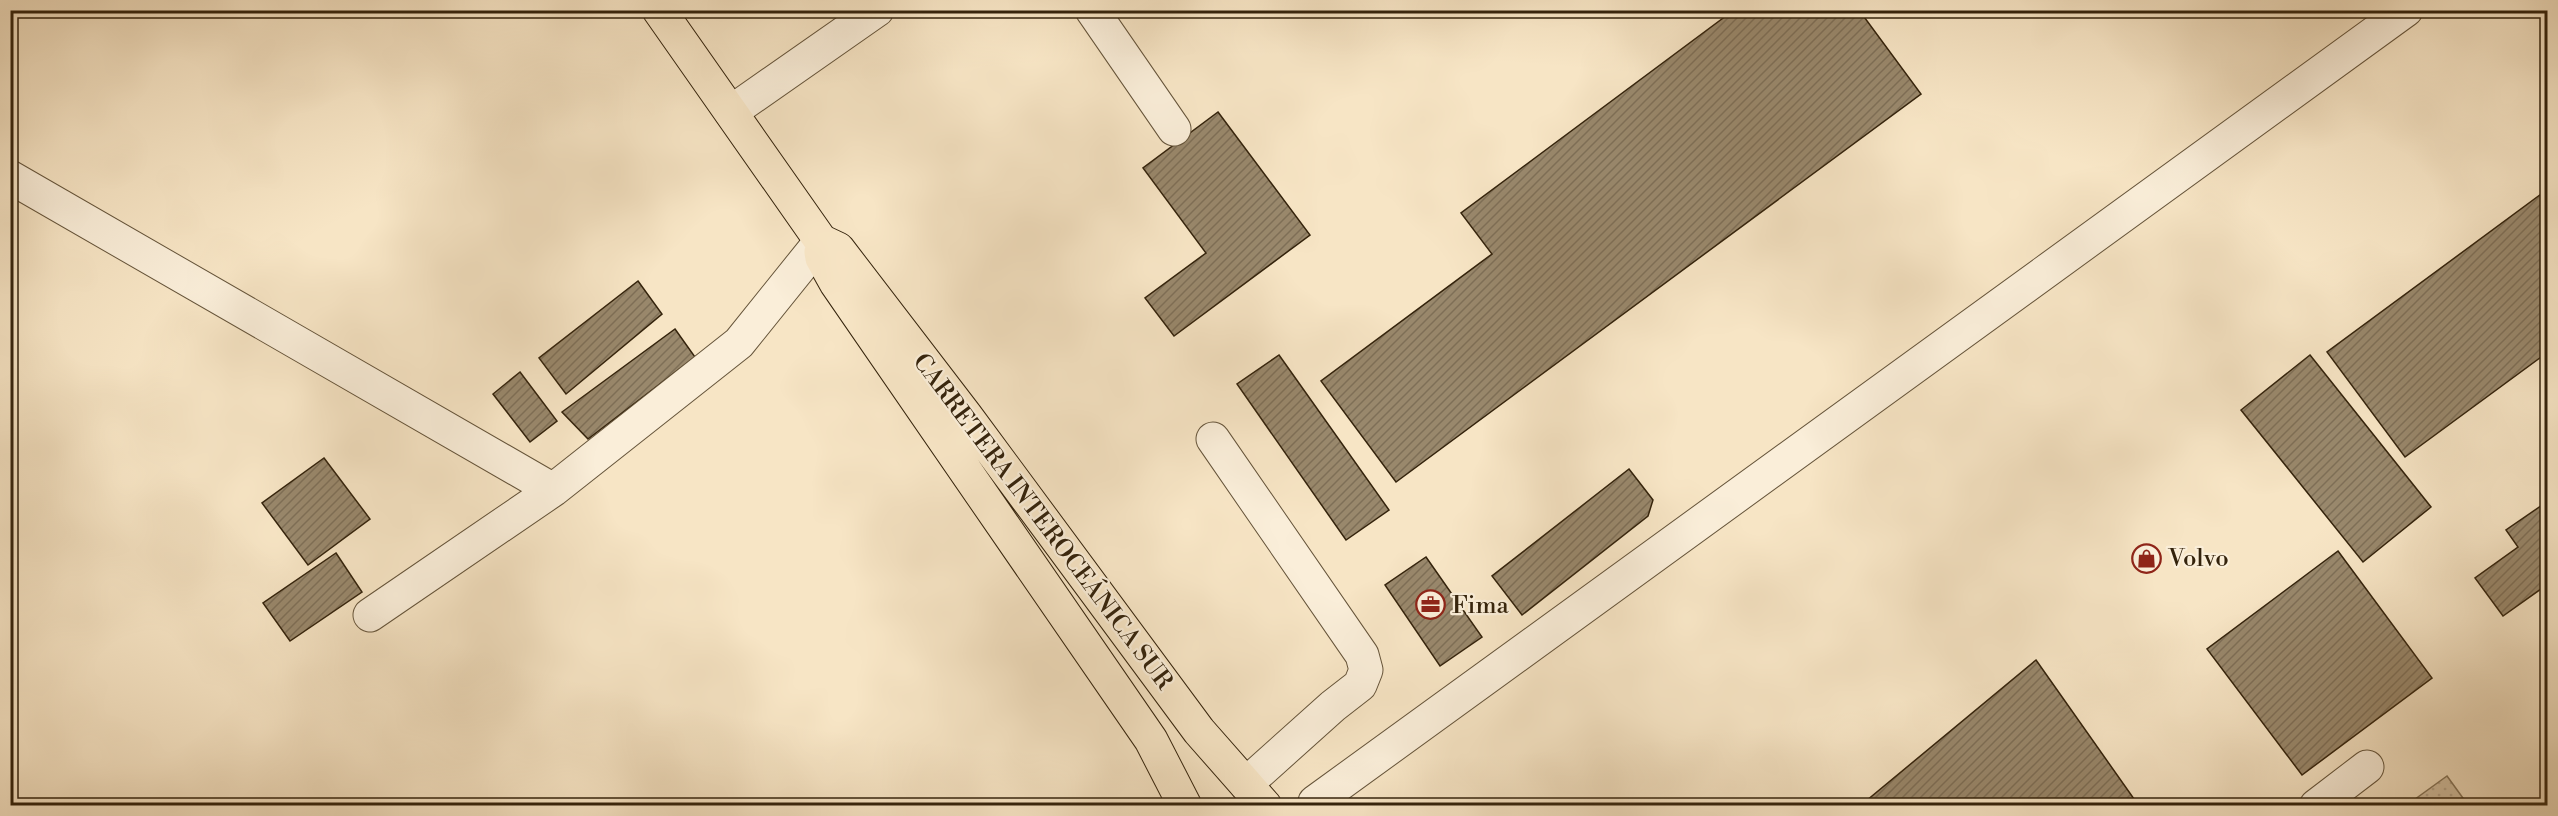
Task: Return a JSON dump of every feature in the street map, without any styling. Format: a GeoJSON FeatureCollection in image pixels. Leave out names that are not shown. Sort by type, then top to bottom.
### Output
{"type":"FeatureCollection","features":[{"type":"Feature","properties":{"kind":"highway","name":"CARRETERA INTEROCEÁNICA SUR"},"geometry":{"type":"LineString","coordinates":[[659,10],[821,241],[838,249],[863,280],[1199,731],[1255,795]]}},
{"type":"Feature","properties":{"kind":"highway","name":"CARRETERA INTEROCEÁNICA SUR"},"geometry":{"type":"LineString","coordinates":[[821,241],[822,258],[836,282],[1151,740],[1185,806]]}},
{"type":"Feature","properties":{"kind":"street"},"geometry":{"type":"LineString","coordinates":[[731,112],[877,10]]}},
{"type":"Feature","properties":{"kind":"street"},"geometry":{"type":"LineString","coordinates":[[1092,10],[1174,129]]}},
{"type":"Feature","properties":{"kind":"street"},"geometry":{"type":"LineString","coordinates":[[1315,806],[1315,801],[2406,10]]}},
{"type":"Feature","properties":{"kind":"street"},"geometry":{"type":"LineString","coordinates":[[10,177],[553,490]]}},
{"type":"Feature","properties":{"kind":"street"},"geometry":{"type":"LineString","coordinates":[[370,615],[553,490],[739,343],[821,241]]}},
{"type":"Feature","properties":{"kind":"street"},"geometry":{"type":"LineString","coordinates":[[1213,439],[1362,655],[1366,670],[1360,685],[1311,725],[1255,795]]}},
{"type":"Feature","properties":{"kind":"street"},"geometry":{"type":"LineString","coordinates":[[2316,806],[2367,767]]}},
{"type":"Feature","properties":{"kind":"shaded area"},"geometry":{"type":"Polygon","coordinates":[[[2447,776],[2468,805],[2407,805],[2447,776]]]}},
{"type":"Feature","properties":{"kind":"building"},"geometry":{"type":"Polygon","coordinates":[[[1734,10],[1859,10],[1921,94],[1396,482],[1321,381],[1492,254],[1461,213],[1734,10]]]}},
{"type":"Feature","properties":{"kind":"building"},"geometry":{"type":"Polygon","coordinates":[[[1218,112],[1310,235],[1174,336],[1145,298],[1206,253],[1143,168],[1218,112]]]}},
{"type":"Feature","properties":{"kind":"building"},"geometry":{"type":"Polygon","coordinates":[[[2548,189],[2548,352],[2405,457],[2327,352],[2548,189]]]}},
{"type":"Feature","properties":{"kind":"building"},"geometry":{"type":"Polygon","coordinates":[[[638,281],[662,314],[566,394],[539,358],[638,281]]]}},
{"type":"Feature","properties":{"kind":"building"},"geometry":{"type":"Polygon","coordinates":[[[675,329],[695,357],[588,439],[562,412],[675,329]]]}},
{"type":"Feature","properties":{"kind":"building"},"geometry":{"type":"Polygon","coordinates":[[[1279,355],[1389,510],[1346,540],[1237,384],[1279,355]]]}},
{"type":"Feature","properties":{"kind":"building"},"geometry":{"type":"Polygon","coordinates":[[[2310,355],[2431,507],[2363,562],[2241,410],[2310,355]]]}},
{"type":"Feature","properties":{"kind":"building"},"geometry":{"type":"Polygon","coordinates":[[[520,372],[557,421],[530,442],[493,394],[520,372]]]}},
{"type":"Feature","properties":{"kind":"building"},"geometry":{"type":"Polygon","coordinates":[[[324,458],[370,519],[308,565],[262,503],[324,458]]]}},
{"type":"Feature","properties":{"kind":"building"},"geometry":{"type":"Polygon","coordinates":[[[1629,469],[1653,500],[1648,516],[1522,615],[1492,576],[1629,469]]]}},
{"type":"Feature","properties":{"kind":"building"},"geometry":{"type":"Polygon","coordinates":[[[2548,501],[2548,584],[2503,616],[2475,578],[2518,547],[2506,530],[2548,501]]]}},
{"type":"Feature","properties":{"kind":"building"},"geometry":{"type":"Polygon","coordinates":[[[2338,551],[2432,678],[2302,775],[2207,649],[2338,551]]]}},
{"type":"Feature","properties":{"kind":"building"},"geometry":{"type":"Polygon","coordinates":[[[336,553],[362,592],[290,641],[263,603],[336,553]]]}},
{"type":"Feature","properties":{"kind":"building"},"geometry":{"type":"Polygon","coordinates":[[[1426,557],[1482,637],[1440,666],[1385,585],[1426,557]]]}},
{"type":"Feature","properties":{"kind":"building"},"geometry":{"type":"Polygon","coordinates":[[[2036,660],[2139,806],[1860,806],[2036,660]]]}},
{"type":"Feature","properties":{"kind":"place","name":"Volvo"},"geometry":{"type":"Point","coordinates":[2147,558]}},
{"type":"Feature","properties":{"kind":"place","name":"Fima"},"geometry":{"type":"Point","coordinates":[1431,605]}}]}
